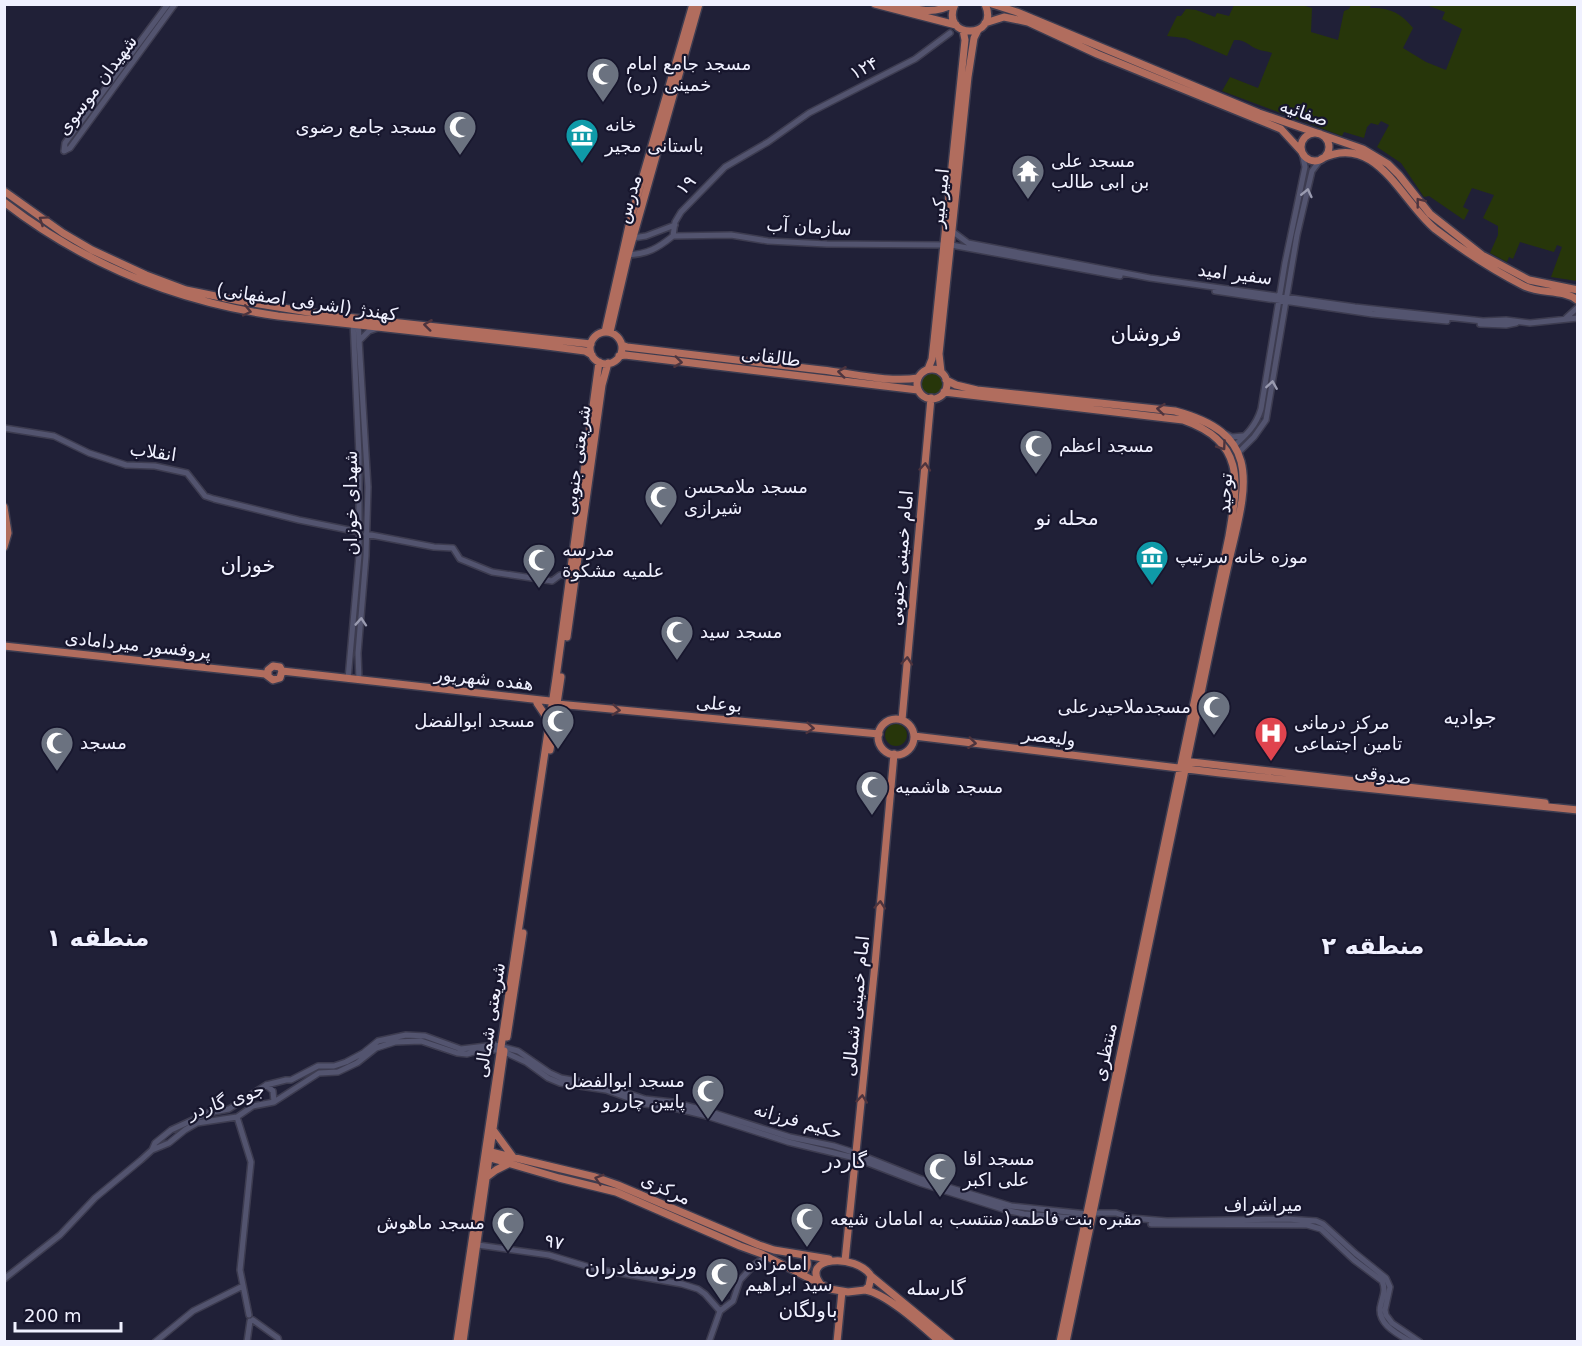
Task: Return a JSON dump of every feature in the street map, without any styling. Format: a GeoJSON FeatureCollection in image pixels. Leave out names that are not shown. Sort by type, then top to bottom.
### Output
{"type":"FeatureCollection","features":[{"type":"Feature","properties":{"kind":"main road","name":"مدرس"},"geometry":{"type":"LineString","coordinates":[[607,332],[693,4]]}},
{"type":"Feature","properties":{"kind":"main road","name":"مدرس"},"geometry":{"type":"LineString","coordinates":[[607,332],[630,221],[699,4]]}},
{"type":"Feature","properties":{"kind":"main road"},"geometry":{"type":"LineString","coordinates":[[875,4],[917,12],[940,11],[954,4]]}},
{"type":"Feature","properties":{"kind":"main road"},"geometry":{"type":"LineString","coordinates":[[896,4],[956,25],[969,32],[978,30],[985,23],[988,14],[985,4]]}},
{"type":"Feature","properties":{"kind":"main road"},"geometry":{"type":"LineString","coordinates":[[954,4],[952,15],[956,25]]}},
{"type":"Feature","properties":{"kind":"main road","name":"صفائیه"},"geometry":{"type":"LineString","coordinates":[[992,4],[1017,12],[1258,113],[1363,150],[1388,164],[1400,174],[1430,214],[1482,255],[1528,280],[1578,290]]}},
{"type":"Feature","properties":{"kind":"main road","name":"صفائیه"},"geometry":{"type":"LineString","coordinates":[[985,23],[1004,17],[1028,22],[1097,54],[1281,129],[1302,152]]}},
{"type":"Feature","properties":{"kind":"main road","name":"امیرکبیر"},"geometry":{"type":"LineString","coordinates":[[947,245],[952,231],[962,101],[965,40],[963,30]]}},
{"type":"Feature","properties":{"kind":"main road","name":"امیرکبیر"},"geometry":{"type":"LineString","coordinates":[[941,372],[936,359],[962,101],[974,38],[978,30]]}},
{"type":"Feature","properties":{"kind":"main road"},"geometry":{"type":"LineString","coordinates":[[1319,134],[1326,139],[1327,153],[1321,159],[1312,160],[1302,152],[1301,143],[1306,136],[1319,134]]}},
{"type":"Feature","properties":{"kind":"main road","name":"صفائیه"},"geometry":{"type":"LineString","coordinates":[[1321,159],[1331,154],[1344,152],[1371,161],[1383,169],[1420,214],[1437,230],[1526,287],[1567,295],[1577,302]]}},
{"type":"Feature","properties":{"kind":"main road","name":"کهندژ (اشرفی اصفهانی)"},"geometry":{"type":"LineString","coordinates":[[4,191],[63,233],[90,249],[186,290],[240,301],[356,318],[587,346]]}},
{"type":"Feature","properties":{"kind":"main road","name":"کهندژ (اشرفی اصفهانی)"},"geometry":{"type":"LineString","coordinates":[[4,202],[38,227],[80,252],[138,280],[190,298],[251,312],[356,326],[587,346]]}},
{"type":"Feature","properties":{"kind":"main road"},"geometry":{"type":"LineString","coordinates":[[1577,302],[1578,296]]}},
{"type":"Feature","properties":{"kind":"main road"},"geometry":{"type":"LineString","coordinates":[[587,346],[596,336],[607,332],[618,337],[622,345],[620,356],[608,363],[599,362]]}},
{"type":"Feature","properties":{"kind":"main road","name":"طالقانی"},"geometry":{"type":"LineString","coordinates":[[622,345],[909,380],[918,378]]}},
{"type":"Feature","properties":{"kind":"main road","name":"کهندژ (اشرفی اصفهانی)"},"geometry":{"type":"LineString","coordinates":[[587,346],[599,362]]}},
{"type":"Feature","properties":{"kind":"main road","name":"طالقانی"},"geometry":{"type":"LineString","coordinates":[[620,356],[918,390]]}},
{"type":"Feature","properties":{"kind":"main road","name":"امیرکبیر"},"geometry":{"type":"LineString","coordinates":[[928,369],[936,359]]}},
{"type":"Feature","properties":{"kind":"main road","name":"شریعتی جنوبی"},"geometry":{"type":"LineString","coordinates":[[558,706],[555,689],[599,362]]}},
{"type":"Feature","properties":{"kind":"main road","name":"شریعتی جنوبی"},"geometry":{"type":"LineString","coordinates":[[558,706],[602,385],[608,363]]}},
{"type":"Feature","properties":{"kind":"main road"},"geometry":{"type":"LineString","coordinates":[[928,369],[941,372],[946,380],[944,393],[931,399],[923,396],[918,390],[918,378],[928,369]]}},
{"type":"Feature","properties":{"kind":"main road"},"geometry":{"type":"LineString","coordinates":[[907,388],[910,385],[909,380]]}},
{"type":"Feature","properties":{"kind":"main road","name":"توحید"},"geometry":{"type":"LineString","coordinates":[[946,380],[955,389]]}},
{"type":"Feature","properties":{"kind":"main road","name":"توحید"},"geometry":{"type":"LineString","coordinates":[[944,393],[955,389],[1099,406],[1184,420],[1211,432],[1224,447],[1232,463],[1236,481],[1235,498],[1190,747],[1183,765]]}},
{"type":"Feature","properties":{"kind":"main road","name":"امام خمینی جنوبی"},"geometry":{"type":"LineString","coordinates":[[902,720],[931,399]]}},
{"type":"Feature","properties":{"kind":"main road","name":"توحید"},"geometry":{"type":"LineString","coordinates":[[1099,406],[1175,411],[1204,420],[1222,432],[1236,450],[1242,464],[1245,484],[1238,524],[1220,590],[1183,765]]}},
{"type":"Feature","properties":{"kind":"main road"},"geometry":{"type":"LineString","coordinates":[[4,507],[8,533],[4,547]]}},
{"type":"Feature","properties":{"kind":"main road","name":"پروفسور میردامادی"},"geometry":{"type":"LineString","coordinates":[[4,645],[268,672]]}},
{"type":"Feature","properties":{"kind":"main road"},"geometry":{"type":"LineString","coordinates":[[275,666],[281,674],[273,680],[268,672],[275,666]]}},
{"type":"Feature","properties":{"kind":"main road","name":"هفده شهریور"},"geometry":{"type":"LineString","coordinates":[[281,674],[537,701]]}},
{"type":"Feature","properties":{"kind":"main road","name":"هفده شهریور"},"geometry":{"type":"LineString","coordinates":[[281,674],[359,680],[537,701],[558,706]]}},
{"type":"Feature","properties":{"kind":"main road"},"geometry":{"type":"LineString","coordinates":[[549,722],[537,701],[555,689]]}},
{"type":"Feature","properties":{"kind":"main road","name":"شریعتی شمالی"},"geometry":{"type":"LineString","coordinates":[[463,1341],[488,1176],[487,1154],[494,1131],[503,1049],[549,722],[558,706]]}},
{"type":"Feature","properties":{"kind":"main road","name":"شریعتی شمالی"},"geometry":{"type":"LineString","coordinates":[[457,1341],[558,706]]}},
{"type":"Feature","properties":{"kind":"main road","name":"بوعلی"},"geometry":{"type":"LineString","coordinates":[[558,706],[879,734]]}},
{"type":"Feature","properties":{"kind":"main road"},"geometry":{"type":"LineString","coordinates":[[902,720],[911,726],[914,741],[908,750],[894,754],[883,749],[879,734],[883,724],[888,721],[902,720]]}},
{"type":"Feature","properties":{"kind":"main road","name":"ولیعصر"},"geometry":{"type":"LineString","coordinates":[[914,736],[1183,765]]}},
{"type":"Feature","properties":{"kind":"main road"},"geometry":{"type":"LineString","coordinates":[[1182,785],[1201,767],[1190,747]]}},
{"type":"Feature","properties":{"kind":"main road","name":"امام خمینی شمالی"},"geometry":{"type":"LineString","coordinates":[[845,1261],[875,973],[894,754]]}},
{"type":"Feature","properties":{"kind":"main road","name":"صدوقی"},"geometry":{"type":"LineString","coordinates":[[1183,765],[1578,808]]}},
{"type":"Feature","properties":{"kind":"main road","name":"منتظری"},"geometry":{"type":"LineString","coordinates":[[1136,994],[1182,785],[1183,765]]}},
{"type":"Feature","properties":{"kind":"main road","name":"منتظری"},"geometry":{"type":"LineString","coordinates":[[1066,1341],[1088,1216],[1183,765]]}},
{"type":"Feature","properties":{"kind":"main road"},"geometry":{"type":"LineString","coordinates":[[488,1176],[512,1161],[494,1131]]}},
{"type":"Feature","properties":{"kind":"main road","name":"مرکزی"},"geometry":{"type":"LineString","coordinates":[[487,1154],[616,1192],[754,1250],[802,1273],[822,1286],[842,1291],[865,1290],[875,1293],[940,1341]]}},
{"type":"Feature","properties":{"kind":"main road","name":"مرکزی"},"geometry":{"type":"LineString","coordinates":[[512,1161],[618,1185],[774,1250],[845,1261]]}},
{"type":"Feature","properties":{"kind":"main road"},"geometry":{"type":"LineString","coordinates":[[731,1241],[731,1237],[735,1234]]}},
{"type":"Feature","properties":{"kind":"main road","name":"منتظری"},"geometry":{"type":"LineString","coordinates":[[1059,1341],[1083,1242]]}},
{"type":"Feature","properties":{"kind":"main road"},"geometry":{"type":"LineString","coordinates":[[802,1273],[808,1264],[803,1255]]}},
{"type":"Feature","properties":{"kind":"main road"},"geometry":{"type":"LineString","coordinates":[[822,1286],[817,1280],[817,1269],[823,1262],[832,1260]]}},
{"type":"Feature","properties":{"kind":"main road"},"geometry":{"type":"LineString","coordinates":[[845,1261],[861,1266],[951,1341]]}},
{"type":"Feature","properties":{"kind":"main road"},"geometry":{"type":"LineString","coordinates":[[865,1290],[869,1286],[871,1276]]}},
{"type":"Feature","properties":{"kind":"main road"},"geometry":{"type":"LineString","coordinates":[[875,1293],[875,1287],[881,1284]]}},
{"type":"Feature","properties":{"kind":"main road"},"geometry":{"type":"LineString","coordinates":[[837,1341],[842,1291]]}},
{"type":"Feature","properties":{"kind":"street","name":"شهیدان موسوی"},"geometry":{"type":"LineString","coordinates":[[168,4],[139,49],[70,148],[64,151],[65,143],[139,49],[175,4]]}},
{"type":"Feature","properties":{"kind":"street","name":"۱۲۴"},"geometry":{"type":"LineString","coordinates":[[790,128],[809,113],[915,59],[950,33]]}},
{"type":"Feature","properties":{"kind":"street","name":"۱۹"},"geometry":{"type":"LineString","coordinates":[[675,225],[681,212],[725,166],[790,128]]}},
{"type":"Feature","properties":{"kind":"street"},"geometry":{"type":"LineString","coordinates":[[1236,450],[1256,423],[1261,409],[1289,238],[1305,167],[1302,152]]}},
{"type":"Feature","properties":{"kind":"street"},"geometry":{"type":"LineString","coordinates":[[1312,171],[1321,159]]}},
{"type":"Feature","properties":{"kind":"street"},"geometry":{"type":"LineString","coordinates":[[1242,464],[1250,442],[1266,420],[1297,235],[1312,163],[1309,162],[1305,167]]}},
{"type":"Feature","properties":{"kind":"street"},"geometry":{"type":"LineString","coordinates":[[628,255],[656,250],[673,236],[675,225]]}},
{"type":"Feature","properties":{"kind":"street"},"geometry":{"type":"LineString","coordinates":[[633,238],[646,236],[675,225]]}},
{"type":"Feature","properties":{"kind":"street","name":"سفیر امید"},"geometry":{"type":"LineString","coordinates":[[952,231],[961,240],[974,245],[1140,277],[1269,294],[1280,298]]}},
{"type":"Feature","properties":{"kind":"street","name":"سازمان آب"},"geometry":{"type":"LineString","coordinates":[[673,236],[731,235],[768,241],[829,244],[947,245]]}},
{"type":"Feature","properties":{"kind":"street","name":"سفیر امید"},"geometry":{"type":"LineString","coordinates":[[947,245],[1140,280],[1303,300],[1372,314],[1506,325],[1578,318]]}},
{"type":"Feature","properties":{"kind":"street"},"geometry":{"type":"LineString","coordinates":[[1282,284],[1285,288],[1289,285]]}},
{"type":"Feature","properties":{"kind":"street"},"geometry":{"type":"LineString","coordinates":[[1269,294],[1282,284]]}},
{"type":"Feature","properties":{"kind":"street"},"geometry":{"type":"LineString","coordinates":[[1289,285],[1303,300]]}},
{"type":"Feature","properties":{"kind":"street"},"geometry":{"type":"LineString","coordinates":[[1562,320],[1570,316],[1578,307]]}},
{"type":"Feature","properties":{"kind":"street","name":"شهدای خوزان"},"geometry":{"type":"LineString","coordinates":[[356,318],[368,473],[359,680]]}},
{"type":"Feature","properties":{"kind":"street"},"geometry":{"type":"LineString","coordinates":[[1275,323],[1278,320],[1282,323]]}},
{"type":"Feature","properties":{"kind":"street"},"geometry":{"type":"LineString","coordinates":[[357,341],[369,331],[378,328]]}},
{"type":"Feature","properties":{"kind":"street","name":"شهدای خوزان"},"geometry":{"type":"LineString","coordinates":[[348,679],[359,532],[357,341]]}},
{"type":"Feature","properties":{"kind":"street","name":"انقلاب"},"geometry":{"type":"LineString","coordinates":[[4,428],[54,436],[89,453],[120,463],[155,466],[187,473],[205,496],[214,499],[359,532]]}},
{"type":"Feature","properties":{"kind":"street"},"geometry":{"type":"LineString","coordinates":[[1222,432],[1232,436],[1245,436]]}},
{"type":"Feature","properties":{"kind":"street"},"geometry":{"type":"LineString","coordinates":[[1245,436],[1245,440],[1250,442]]}},
{"type":"Feature","properties":{"kind":"street"},"geometry":{"type":"LineString","coordinates":[[1236,450],[1250,442]]}},
{"type":"Feature","properties":{"kind":"street"},"geometry":{"type":"LineString","coordinates":[[366,534],[453,548],[460,559],[492,572],[552,580],[560,574],[570,576]]}},
{"type":"Feature","properties":{"kind":"street"},"geometry":{"type":"LineString","coordinates":[[350,664],[358,666]]}},
{"type":"Feature","properties":{"kind":"street","name":"جوی گاردر"},"geometry":{"type":"LineString","coordinates":[[152,1150],[155,1143],[171,1130],[208,1113],[230,1109],[266,1084],[291,1080],[318,1066],[334,1066],[345,1062],[363,1053],[378,1041],[415,1035],[461,1049],[503,1049]]}},
{"type":"Feature","properties":{"kind":"street","name":"جوی گاردر"},"geometry":{"type":"LineString","coordinates":[[152,1150],[169,1143],[197,1123],[237,1116],[253,1106],[274,1102],[319,1073],[338,1072],[357,1063],[376,1048],[395,1042],[426,1041],[457,1053],[467,1054],[481,1048]]}},
{"type":"Feature","properties":{"kind":"street","name":"حکیم فرزانه"},"geometry":{"type":"LineString","coordinates":[[503,1049],[548,1078],[560,1083],[606,1090],[645,1104],[671,1105],[788,1142],[856,1155],[921,1179],[1011,1206],[1088,1216]]}},
{"type":"Feature","properties":{"kind":"street"},"geometry":{"type":"LineString","coordinates":[[291,1080],[289,1086],[293,1089]]}},
{"type":"Feature","properties":{"kind":"street"},"geometry":{"type":"LineString","coordinates":[[266,1084],[273,1091],[274,1102]]}},
{"type":"Feature","properties":{"kind":"street"},"geometry":{"type":"LineString","coordinates":[[208,1113],[210,1120]]}},
{"type":"Feature","properties":{"kind":"street"},"geometry":{"type":"LineString","coordinates":[[237,1116],[251,1162],[240,1270],[251,1318],[247,1341]]}},
{"type":"Feature","properties":{"kind":"street"},"geometry":{"type":"LineString","coordinates":[[4,1279],[60,1235],[95,1198],[152,1150]]}},
{"type":"Feature","properties":{"kind":"street","name":"میراشراف"},"geometry":{"type":"LineString","coordinates":[[1088,1216],[1109,1213],[1130,1221],[1159,1225],[1312,1225],[1321,1229],[1382,1281],[1385,1288],[1379,1310],[1380,1316],[1389,1327],[1411,1341]]}},
{"type":"Feature","properties":{"kind":"street","name":"۹۷"},"geometry":{"type":"LineString","coordinates":[[478,1245],[549,1255],[586,1267],[682,1284],[698,1289],[720,1311]]}},
{"type":"Feature","properties":{"kind":"street"},"geometry":{"type":"LineString","coordinates":[[754,1250],[755,1264]]}},
{"type":"Feature","properties":{"kind":"street","name":"میراشراف"},"geometry":{"type":"LineString","coordinates":[[1353,1255],[1386,1278],[1389,1282],[1390,1293],[1384,1310],[1388,1319],[1420,1341]]}},
{"type":"Feature","properties":{"kind":"street"},"geometry":{"type":"LineString","coordinates":[[709,1341],[720,1311],[733,1301],[738,1284],[755,1264],[767,1256]]}},
{"type":"Feature","properties":{"kind":"street"},"geometry":{"type":"LineString","coordinates":[[155,1341],[193,1311],[243,1286]]}},
{"type":"Feature","properties":{"kind":"street"},"geometry":{"type":"LineString","coordinates":[[251,1318],[279,1341]]}},
{"type":"Feature","properties":{"kind":"green space"},"geometry":{"type":"Polygon","coordinates":[[[1298,4],[1312,8],[1311,32],[1338,40],[1344,11],[1351,5],[1371,5],[1370,8],[1394,12],[1404,18],[1413,28],[1403,48],[1426,62],[1446,70],[1462,29],[1442,19],[1445,12],[1426,5],[1577,5],[1577,281],[1551,277],[1562,247],[1557,245],[1554,252],[1520,242],[1513,259],[1509,257],[1507,262],[1490,253],[1498,235],[1498,226],[1483,218],[1494,195],[1472,188],[1463,207],[1469,210],[1464,220],[1429,196],[1424,197],[1401,163],[1377,147],[1389,125],[1381,121],[1378,125],[1371,123],[1367,127],[1364,138],[1344,132],[1342,136],[1222,91],[1230,77],[1258,88],[1272,53],[1259,50],[1244,41],[1234,40],[1227,56],[1185,38],[1167,36],[1177,16],[1181,16],[1186,9],[1215,17],[1217,13],[1229,16],[1234,5],[1298,4]]]}},
{"type":"Feature","properties":{"kind":"green space"},"geometry":{"type":"Polygon","coordinates":[[[932,372],[940,375],[943,383],[940,391],[932,394],[924,391],[921,383],[924,375],[932,372]]]}},
{"type":"Feature","properties":{"kind":"green space"},"geometry":{"type":"Polygon","coordinates":[[[896,724],[904,727],[907,735],[904,743],[896,746],[888,743],[885,735],[888,727],[896,724]]]}},
{"type":"Feature","properties":{"kind":"place","name":"مسجد جامع امام خمینی (ره)"},"geometry":{"type":"Point","coordinates":[603,103]}},
{"type":"Feature","properties":{"kind":"place","name":"مسجد جامع رضوی"},"geometry":{"type":"Point","coordinates":[460,156]}},
{"type":"Feature","properties":{"kind":"place","name":"خانه باستانی مجیر"},"geometry":{"type":"Point","coordinates":[582,164]}},
{"type":"Feature","properties":{"kind":"place","name":"مسجد علی بن ابی طالب"},"geometry":{"type":"Point","coordinates":[1028,200]}},
{"type":"Feature","properties":{"kind":"place","name":"مسجد اعظم"},"geometry":{"type":"Point","coordinates":[1036,475]}},
{"type":"Feature","properties":{"kind":"place","name":"مسجد ملامحسن شیرازی"},"geometry":{"type":"Point","coordinates":[661,526]}},
{"type":"Feature","properties":{"kind":"place","name":"موزه خانه سرتیپ"},"geometry":{"type":"Point","coordinates":[1152,586]}},
{"type":"Feature","properties":{"kind":"place","name":"مدرسه علمیه مشکوة"},"geometry":{"type":"Point","coordinates":[539,589]}},
{"type":"Feature","properties":{"kind":"place","name":"مسجد سید"},"geometry":{"type":"Point","coordinates":[677,661]}},
{"type":"Feature","properties":{"kind":"place","name":"مسجدملاحیدرعلی"},"geometry":{"type":"Point","coordinates":[1214,736]}},
{"type":"Feature","properties":{"kind":"place","name":"مسجد ابوالفضل"},"geometry":{"type":"Point","coordinates":[558,750]}},
{"type":"Feature","properties":{"kind":"place","name":"مرکز درمانی تامین اجتماعی"},"geometry":{"type":"Point","coordinates":[1271,762]}},
{"type":"Feature","properties":{"kind":"place","name":"مسجد"},"geometry":{"type":"Point","coordinates":[57,772]}},
{"type":"Feature","properties":{"kind":"place","name":"مسجد هاشمیه"},"geometry":{"type":"Point","coordinates":[872,816]}},
{"type":"Feature","properties":{"kind":"place","name":"مسجد ابوالفضل پایین چاررو"},"geometry":{"type":"Point","coordinates":[708,1120]}},
{"type":"Feature","properties":{"kind":"place","name":"مسجد اقا علی اکبر"},"geometry":{"type":"Point","coordinates":[940,1198]}},
{"type":"Feature","properties":{"kind":"place","name":"مقبره بنت فاطمه(منتسب به امامان شیعه"},"geometry":{"type":"Point","coordinates":[807,1248]}},
{"type":"Feature","properties":{"kind":"place","name":"مسجد ماهوش"},"geometry":{"type":"Point","coordinates":[508,1252]}},
{"type":"Feature","properties":{"kind":"place","name":"امامزاده سید ابراهیم"},"geometry":{"type":"Point","coordinates":[722,1303]}},
{"type":"Feature","properties":{"kind":"district","name":"فروشان"},"geometry":{"type":"Point","coordinates":[1146,334]}},
{"type":"Feature","properties":{"kind":"district","name":"محله نو"},"geometry":{"type":"Point","coordinates":[1067,518]}},
{"type":"Feature","properties":{"kind":"district","name":"خوزان"},"geometry":{"type":"Point","coordinates":[248,565]}},
{"type":"Feature","properties":{"kind":"district","name":"جوادیه"},"geometry":{"type":"Point","coordinates":[1470,717]}},
{"type":"Feature","properties":{"kind":"district","name":"منطقه ۱"},"geometry":{"type":"Point","coordinates":[98,938]}},
{"type":"Feature","properties":{"kind":"district","name":"منطقه ۲"},"geometry":{"type":"Point","coordinates":[1373,946]}},
{"type":"Feature","properties":{"kind":"district","name":"گاردر"},"geometry":{"type":"Point","coordinates":[845,1161]}},
{"type":"Feature","properties":{"kind":"district","name":"ورنوسفادران"},"geometry":{"type":"Point","coordinates":[641,1267]}},
{"type":"Feature","properties":{"kind":"district","name":"گارسله"},"geometry":{"type":"Point","coordinates":[936,1288]}},
{"type":"Feature","properties":{"kind":"district","name":"باولگان"},"geometry":{"type":"Point","coordinates":[808,1310]}}]}
